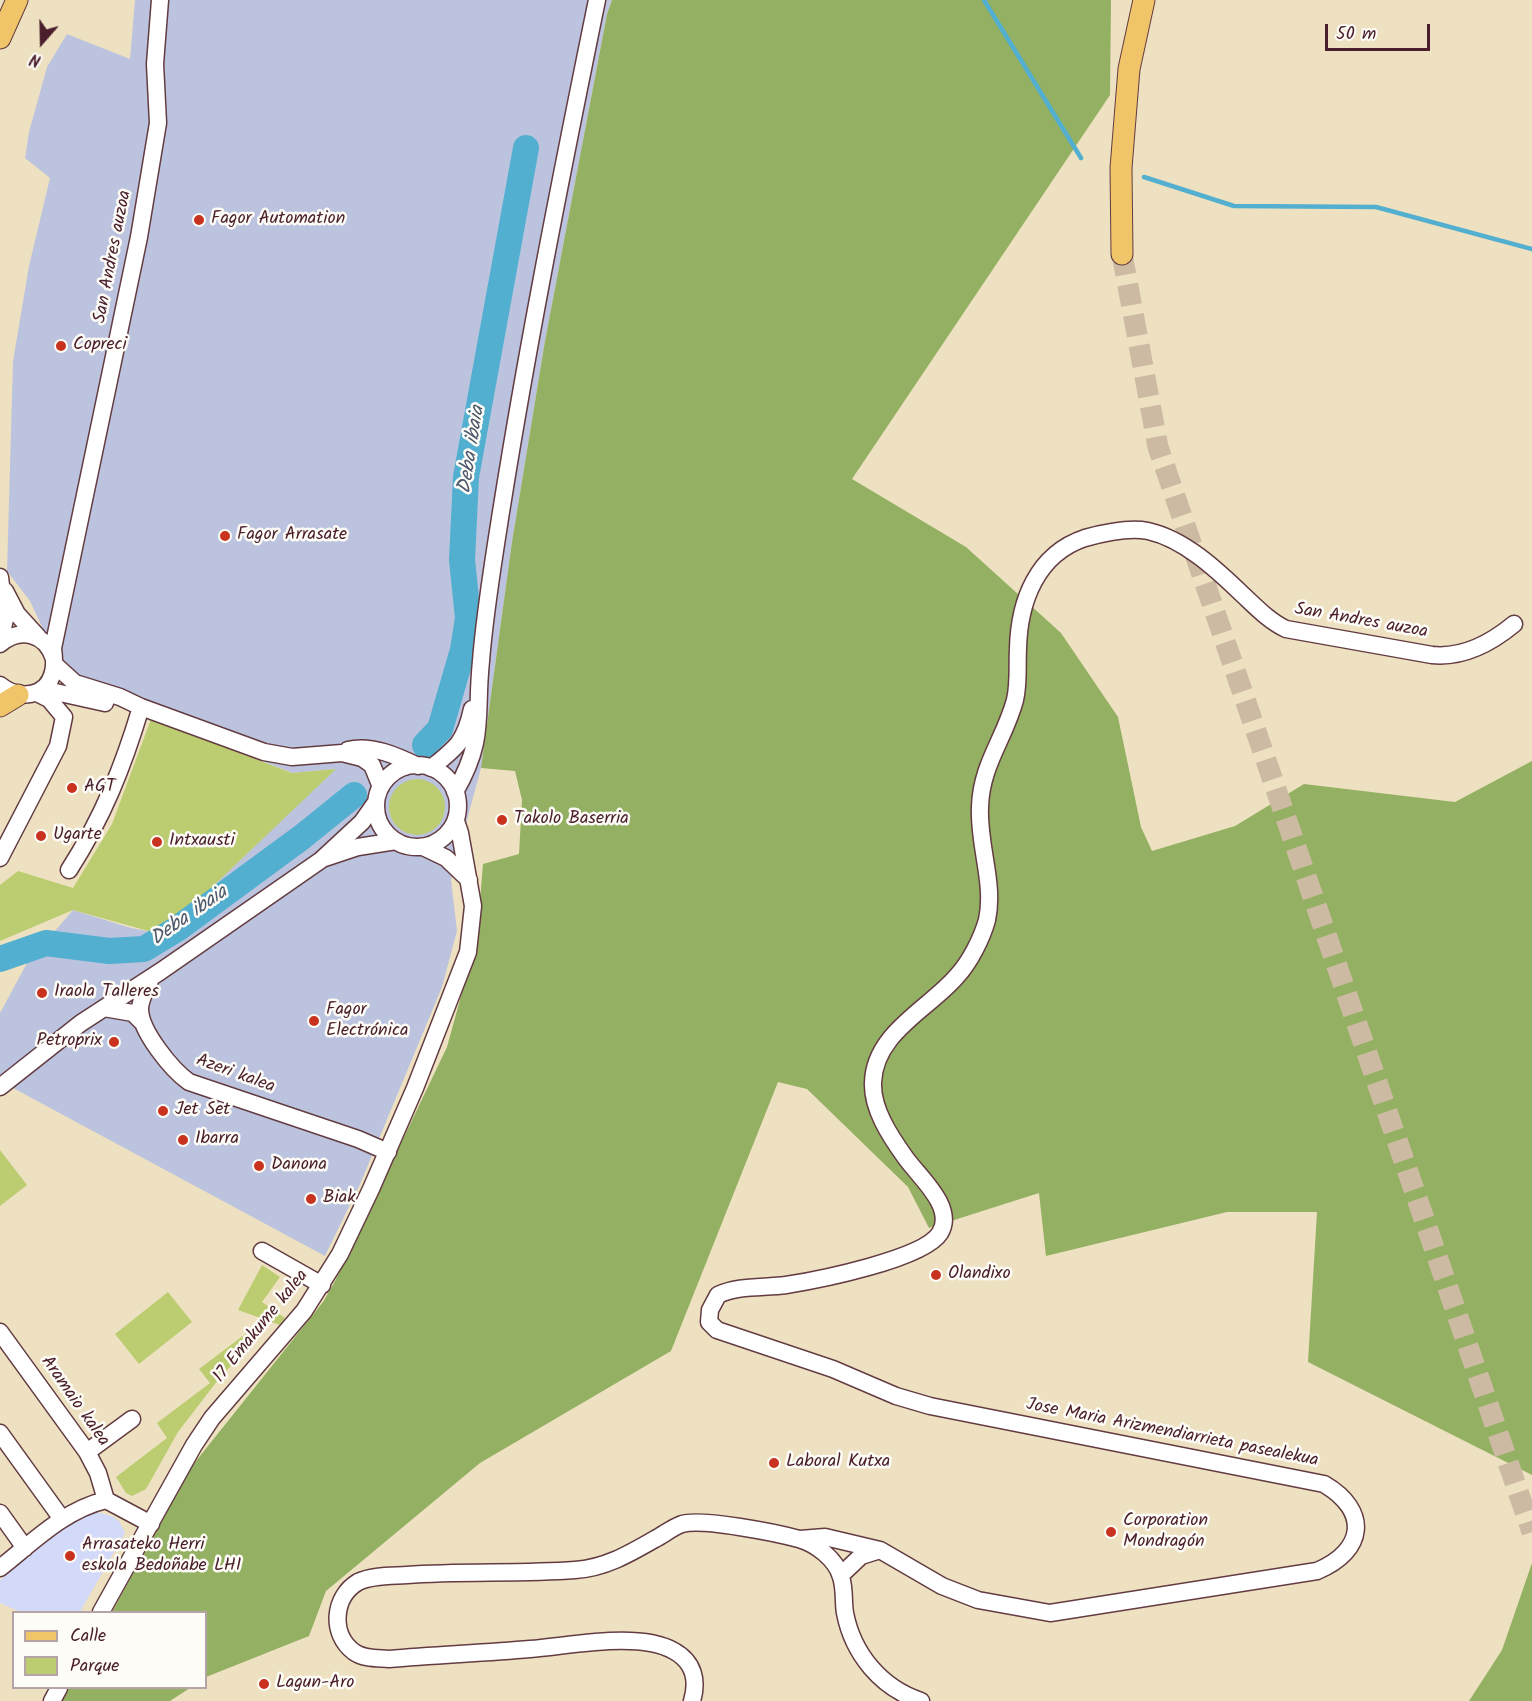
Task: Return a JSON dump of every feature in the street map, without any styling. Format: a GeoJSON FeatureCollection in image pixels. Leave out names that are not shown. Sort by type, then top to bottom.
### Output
{"type":"FeatureCollection","features":[{"type":"Feature","properties":{"kind":"main road"},"geometry":{"type":"LineString","coordinates":[[0,38],[17,0]]}},
{"type":"Feature","properties":{"kind":"main road"},"geometry":{"type":"LineString","coordinates":[[1122,254],[1121,168],[1129,69],[1144,0]]}},
{"type":"Feature","properties":{"kind":"street","name":"San Andres auzoa"},"geometry":{"type":"LineString","coordinates":[[19,694],[51,679],[54,662],[53,648],[139,237],[156,135],[155,64],[160,0]]}},
{"type":"Feature","properties":{"kind":"street"},"geometry":{"type":"LineString","coordinates":[[455,792],[469,767],[478,740],[478,685],[484,621],[499,524],[572,122],[597,0]]}},
{"type":"Feature","properties":{"kind":"street","name":"San Andres auzoa"},"geometry":{"type":"LineString","coordinates":[[910,1252],[934,1240],[942,1231],[945,1217],[939,1204],[904,1156],[879,1113],[874,1094],[873,1077],[882,1051],[896,1032],[958,975],[986,924],[990,897],[979,831],[983,776],[1012,711],[1017,694],[1020,625],[1033,582],[1043,565],[1057,551],[1076,541],[1116,532],[1147,531],[1190,551],[1221,574],[1268,618],[1286,629],[1443,656],[1490,642],[1514,624]]}},
{"type":"Feature","properties":{"kind":"street"},"geometry":{"type":"LineString","coordinates":[[1,581],[17,614],[46,643],[54,662],[75,683],[120,697],[141,707],[264,752],[292,757],[342,753],[361,748],[390,754],[441,773],[455,792],[458,801],[456,821],[443,838],[423,847]]}},
{"type":"Feature","properties":{"kind":"street"},"geometry":{"type":"LineString","coordinates":[[0,643],[5,619],[1,581]]}},
{"type":"Feature","properties":{"kind":"street"},"geometry":{"type":"LineString","coordinates":[[0,643],[18,634],[38,637]]}},
{"type":"Feature","properties":{"kind":"street"},"geometry":{"type":"LineString","coordinates":[[0,1087],[60,1038],[321,860],[362,822],[396,771],[424,767],[458,747],[467,733],[478,685]]}},
{"type":"Feature","properties":{"kind":"street"},"geometry":{"type":"LineString","coordinates":[[19,694],[86,699],[127,708],[141,707]]}},
{"type":"Feature","properties":{"kind":"street"},"geometry":{"type":"LineString","coordinates":[[19,694],[49,699],[64,717]]}},
{"type":"Feature","properties":{"kind":"street"},"geometry":{"type":"LineString","coordinates":[[0,858],[58,746],[64,717],[86,699]]}},
{"type":"Feature","properties":{"kind":"street"},"geometry":{"type":"LineString","coordinates":[[69,870],[94,830],[122,770],[141,707]]}},
{"type":"Feature","properties":{"kind":"street"},"geometry":{"type":"LineString","coordinates":[[342,753],[362,758],[372,765],[379,795],[381,825],[396,841]]}},
{"type":"Feature","properties":{"kind":"street","name":"17 Emakume kalea"},"geometry":{"type":"LineString","coordinates":[[102,1611],[212,1418],[281,1339],[322,1285],[340,1254],[380,1171],[385,1150],[402,1118],[461,976],[468,952],[473,906],[456,821]]}},
{"type":"Feature","properties":{"kind":"street"},"geometry":{"type":"LineString","coordinates":[[321,860],[358,848],[396,841],[423,847],[446,858],[469,880]]}},
{"type":"Feature","properties":{"kind":"street"},"geometry":{"type":"LineString","coordinates":[[143,1023],[140,1010],[151,978]]}},
{"type":"Feature","properties":{"kind":"street"},"geometry":{"type":"LineString","coordinates":[[104,1008],[133,1013],[143,1023]]}},
{"type":"Feature","properties":{"kind":"street","name":"Azeri kalea"},"geometry":{"type":"LineString","coordinates":[[143,1023],[165,1059],[177,1073],[189,1082],[385,1150]]}},
{"type":"Feature","properties":{"kind":"street"},"geometry":{"type":"LineString","coordinates":[[262,1251],[322,1285]]}},
{"type":"Feature","properties":{"kind":"street","name":"Jose Maria Arizmendiarrieta pasealekua"},"geometry":{"type":"LineString","coordinates":[[880,1550],[942,1586],[978,1600],[1050,1613],[1317,1571],[1335,1563],[1346,1554],[1354,1540],[1352,1509],[1342,1495],[1324,1484],[930,1406],[896,1396],[833,1369],[717,1330],[709,1322],[710,1310],[718,1294],[728,1290],[787,1285],[869,1267],[910,1252]]}},
{"type":"Feature","properties":{"kind":"street","name":"Aramaio kalea"},"geometry":{"type":"LineString","coordinates":[[0,1332],[87,1452],[98,1473],[106,1500]]}},
{"type":"Feature","properties":{"kind":"street"},"geometry":{"type":"LineString","coordinates":[[87,1452],[132,1419]]}},
{"type":"Feature","properties":{"kind":"street"},"geometry":{"type":"LineString","coordinates":[[0,1433],[62,1519]]}},
{"type":"Feature","properties":{"kind":"street"},"geometry":{"type":"LineString","coordinates":[[0,1568],[62,1519],[89,1504],[106,1500],[151,1524]]}},
{"type":"Feature","properties":{"kind":"street"},"geometry":{"type":"LineString","coordinates":[[0,1513],[25,1548]]}},
{"type":"Feature","properties":{"kind":"street"},"geometry":{"type":"LineString","coordinates":[[692,1701],[697,1685],[692,1666],[675,1651],[655,1643],[596,1643],[389,1659],[368,1658],[354,1652],[342,1639],[337,1616],[340,1601],[358,1582],[375,1577],[470,1571],[577,1570],[601,1566],[681,1524],[696,1522],[800,1539],[825,1537],[880,1550]]}},
{"type":"Feature","properties":{"kind":"street"},"geometry":{"type":"LineString","coordinates":[[800,1539],[828,1556],[841,1575],[845,1612],[854,1641],[880,1679],[921,1701]]}},
{"type":"Feature","properties":{"kind":"street"},"geometry":{"type":"LineString","coordinates":[[841,1575],[861,1556],[880,1550]]}},
{"type":"Feature","properties":{"kind":"shaded area"},"geometry":{"type":"Polygon","coordinates":[[[135,0],[612,0],[607,14],[545,341],[512,542],[481,768],[451,880],[457,931],[442,987],[361,1182],[325,1256],[0,1081],[0,1013],[27,963],[73,910],[152,932],[188,910],[335,769],[293,773],[71,689],[30,601],[7,571],[13,361],[29,266],[50,178],[25,158],[29,132],[47,67],[67,34],[130,59],[135,0]]]}},
{"type":"Feature","properties":{"kind":"shaded area","name":"Arrasateko Herri eskola Bedoñabe LHI"},"geometry":{"type":"Polygon","coordinates":[[[93,1511],[112,1516],[119,1521],[125,1533],[81,1611],[19,1611],[0,1603],[0,1580],[71,1522],[93,1511]]]}},
{"type":"Feature","properties":{"kind":"green space"},"geometry":{"type":"Polygon","coordinates":[[[612,0],[1111,0],[1110,95],[852,479],[966,547],[1061,633],[1118,717],[1141,827],[1152,851],[1235,826],[1304,784],[1455,802],[1532,761],[1532,1475],[1308,1362],[1317,1212],[1227,1212],[1046,1256],[1039,1193],[929,1228],[908,1187],[807,1089],[778,1082],[671,1351],[480,1463],[326,1591],[309,1636],[207,1677],[207,1611],[113,1611],[192,1466],[323,1302],[335,1281],[447,1047],[477,938],[483,864],[519,854],[522,800],[515,771],[481,768],[512,542],[545,341],[607,14],[612,0]]]}},
{"type":"Feature","properties":{"kind":"green space"},"geometry":{"type":"Polygon","coordinates":[[[151,719],[292,773],[336,769],[188,910],[152,932],[73,910],[0,941],[0,885],[18,871],[73,888],[112,824],[151,719]]]}},
{"type":"Feature","properties":{"kind":"green space"},"geometry":{"type":"Polygon","coordinates":[[[411,779],[423,779],[433,783],[441,791],[445,807],[441,823],[433,831],[423,835],[411,835],[401,831],[393,823],[389,813],[389,801],[393,791],[401,783],[411,779]]]}},
{"type":"Feature","properties":{"kind":"green space"},"geometry":{"type":"Polygon","coordinates":[[[0,1150],[27,1185],[0,1206],[0,1150]]]}},
{"type":"Feature","properties":{"kind":"green space"},"geometry":{"type":"Polygon","coordinates":[[[262,1265],[280,1277],[262,1302],[285,1318],[280,1325],[238,1310],[262,1265]]]}},
{"type":"Feature","properties":{"kind":"green space"},"geometry":{"type":"Polygon","coordinates":[[[168,1292],[192,1322],[139,1364],[115,1334],[168,1292]]]}},
{"type":"Feature","properties":{"kind":"green space"},"geometry":{"type":"Polygon","coordinates":[[[248,1332],[250,1341],[243,1354],[221,1376],[178,1432],[146,1489],[132,1496],[126,1493],[116,1477],[167,1438],[157,1423],[210,1383],[199,1369],[248,1332]]]}},
{"type":"Feature","properties":{"kind":"green space"},"geometry":{"type":"Polygon","coordinates":[[[1532,1563],[1532,1701],[1469,1701],[1502,1650],[1532,1563]]]}},
{"type":"Feature","properties":{"kind":"green space"},"geometry":{"type":"Polygon","coordinates":[[[68,1689],[188,1689],[170,1701],[61,1701],[68,1689]]]}},
{"type":"Feature","properties":{"kind":"waterway"},"geometry":{"type":"LineString","coordinates":[[984,0],[1081,158]]}},
{"type":"Feature","properties":{"kind":"waterway","name":"Deba ibaia"},"geometry":{"type":"LineString","coordinates":[[425,745],[440,729],[463,650],[468,618],[462,560],[466,477],[526,148]]}},
{"type":"Feature","properties":{"kind":"waterway"},"geometry":{"type":"LineString","coordinates":[[1144,177],[1234,206],[1376,207],[1532,249]]}},
{"type":"Feature","properties":{"kind":"waterway","name":"Deba ibaia"},"geometry":{"type":"LineString","coordinates":[[0,959],[46,943],[109,951],[144,949],[177,929],[302,837],[354,795]]}},
{"type":"Feature","properties":{"kind":"tunnel"},"geometry":{"type":"LineString","coordinates":[[1122,254],[1158,447],[1532,1532]]}},
{"type":"Feature","properties":{"kind":"place","name":"Fagor Automation"},"geometry":{"type":"Point","coordinates":[199,220]}},
{"type":"Feature","properties":{"kind":"place","name":"Copreci"},"geometry":{"type":"Point","coordinates":[61,346]}},
{"type":"Feature","properties":{"kind":"place","name":"Fagor Arrasate"},"geometry":{"type":"Point","coordinates":[225,536]}},
{"type":"Feature","properties":{"kind":"place","name":"AGT"},"geometry":{"type":"Point","coordinates":[72,788]}},
{"type":"Feature","properties":{"kind":"place","name":"Takolo Baserria"},"geometry":{"type":"Point","coordinates":[502,820]}},
{"type":"Feature","properties":{"kind":"place","name":"Ugarte"},"geometry":{"type":"Point","coordinates":[41,836]}},
{"type":"Feature","properties":{"kind":"place","name":"Intxausti"},"geometry":{"type":"Point","coordinates":[157,842]}},
{"type":"Feature","properties":{"kind":"place","name":"Iraola Talleres"},"geometry":{"type":"Point","coordinates":[42,993]}},
{"type":"Feature","properties":{"kind":"place","name":"Fagor Electrónica"},"geometry":{"type":"Point","coordinates":[314,1021]}},
{"type":"Feature","properties":{"kind":"place","name":"Petroprix"},"geometry":{"type":"Point","coordinates":[114,1042]}},
{"type":"Feature","properties":{"kind":"place","name":"Jet Set"},"geometry":{"type":"Point","coordinates":[163,1111]}},
{"type":"Feature","properties":{"kind":"place","name":"Ibarra"},"geometry":{"type":"Point","coordinates":[183,1140]}},
{"type":"Feature","properties":{"kind":"place","name":"Danona"},"geometry":{"type":"Point","coordinates":[259,1166]}},
{"type":"Feature","properties":{"kind":"place","name":"Biak"},"geometry":{"type":"Point","coordinates":[311,1199]}},
{"type":"Feature","properties":{"kind":"place","name":"Olandixo"},"geometry":{"type":"Point","coordinates":[936,1275]}},
{"type":"Feature","properties":{"kind":"place","name":"Laboral Kutxa"},"geometry":{"type":"Point","coordinates":[774,1463]}},
{"type":"Feature","properties":{"kind":"place","name":"Corporation Mondragón"},"geometry":{"type":"Point","coordinates":[1111,1532]}},
{"type":"Feature","properties":{"kind":"place","name":"Arrasateko Herri eskola Bedoñabe LHI"},"geometry":{"type":"Point","coordinates":[70,1556]}},
{"type":"Feature","properties":{"kind":"place","name":"Lagun-Aro"},"geometry":{"type":"Point","coordinates":[264,1684]}}]}
